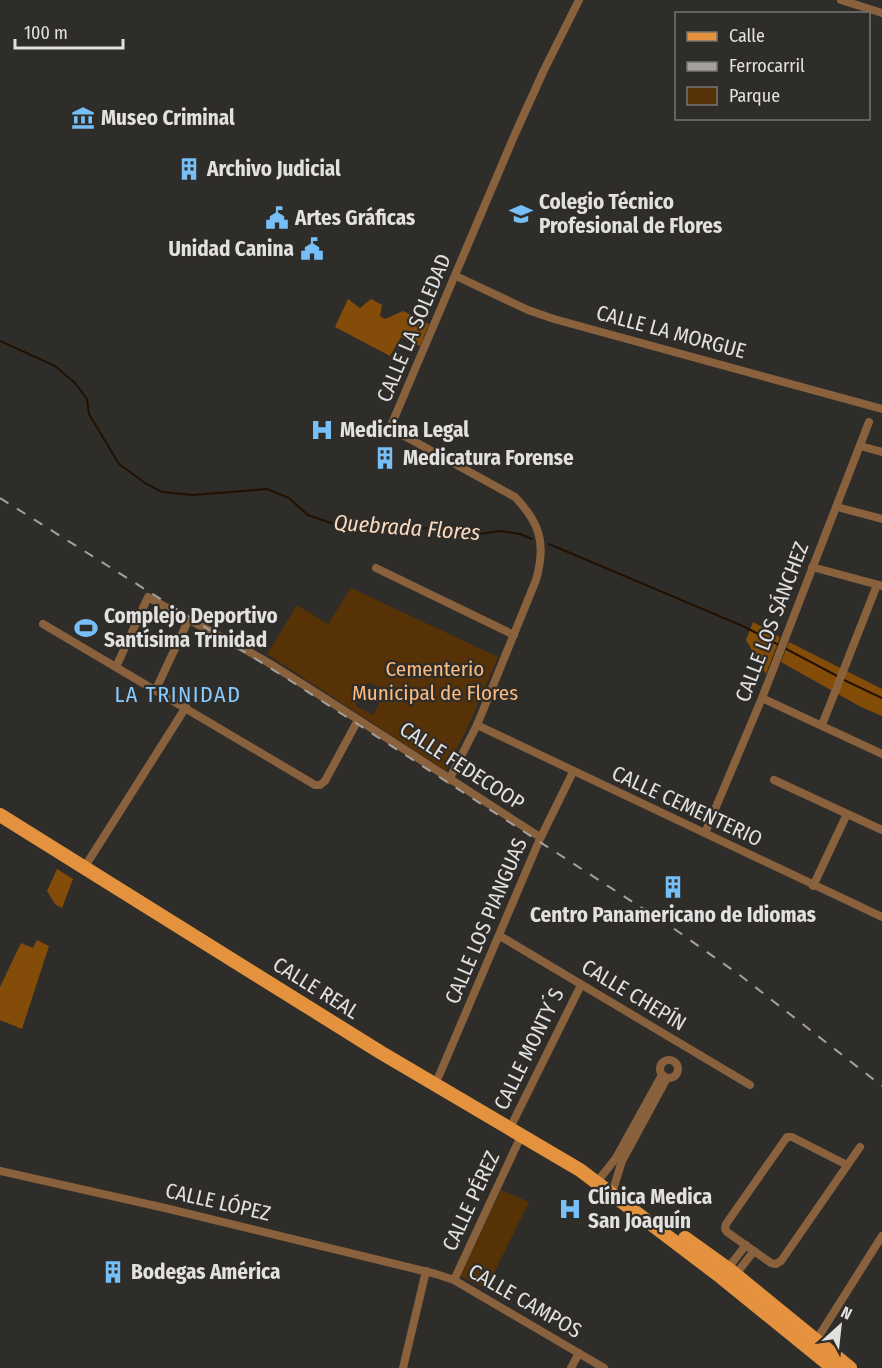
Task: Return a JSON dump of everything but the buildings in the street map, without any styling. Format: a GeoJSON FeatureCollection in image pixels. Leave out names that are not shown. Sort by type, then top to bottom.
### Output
{"type":"FeatureCollection","features":[{"type":"Feature","properties":{"kind":"main road","name":"CALLE REAL"},"geometry":{"type":"LineString","coordinates":[[0,815],[435,1085],[597,1182],[834,1367]]}},
{"type":"Feature","properties":{"kind":"main road","name":"CALLE REAL"},"geometry":{"type":"LineString","coordinates":[[612,1193],[679,1234],[732,1271],[850,1368]]}},
{"type":"Feature","properties":{"kind":"main road"},"geometry":{"type":"LineString","coordinates":[[777,1322],[813,1341],[817,1339],[818,1347],[830,1359],[834,1367]]}},
{"type":"Feature","properties":{"kind":"street","name":"CALLE LA SOLEDAD"},"geometry":{"type":"LineString","coordinates":[[449,780],[477,725],[536,580],[542,557],[539,534],[531,517],[515,497],[390,428],[515,134],[579,0]]}},
{"type":"Feature","properties":{"kind":"street"},"geometry":{"type":"LineString","coordinates":[[842,1],[882,13]]}},
{"type":"Feature","properties":{"kind":"street","name":"CALLE LA MORGUE"},"geometry":{"type":"LineString","coordinates":[[456,276],[528,310],[554,319],[882,409]]}},
{"type":"Feature","properties":{"kind":"street","name":"CALLE LOS SÁNCHEZ"},"geometry":{"type":"LineString","coordinates":[[705,833],[762,698],[869,422]]}},
{"type":"Feature","properties":{"kind":"street"},"geometry":{"type":"LineString","coordinates":[[860,446],[882,452]]}},
{"type":"Feature","properties":{"kind":"street"},"geometry":{"type":"LineString","coordinates":[[837,507],[882,519]]}},
{"type":"Feature","properties":{"kind":"street"},"geometry":{"type":"LineString","coordinates":[[812,567],[879,586],[822,725]]}},
{"type":"Feature","properties":{"kind":"street"},"geometry":{"type":"LineString","coordinates":[[376,568],[514,635]]}},
{"type":"Feature","properties":{"kind":"street","name":"CALLE FEDECOOP"},"geometry":{"type":"LineString","coordinates":[[116,667],[148,597],[188,621],[243,648],[540,837]]}},
{"type":"Feature","properties":{"kind":"street"},"geometry":{"type":"LineString","coordinates":[[156,689],[188,621]]}},
{"type":"Feature","properties":{"kind":"street"},"geometry":{"type":"LineString","coordinates":[[43,624],[315,785],[320,785],[325,781],[358,720]]}},
{"type":"Feature","properties":{"kind":"street"},"geometry":{"type":"LineString","coordinates":[[762,698],[882,754]]}},
{"type":"Feature","properties":{"kind":"street"},"geometry":{"type":"LineString","coordinates":[[84,868],[186,707]]}},
{"type":"Feature","properties":{"kind":"street","name":"CALLE CEMENTERIO"},"geometry":{"type":"LineString","coordinates":[[477,725],[882,917]]}},
{"type":"Feature","properties":{"kind":"street","name":"CALLE LOS PIANGUAS"},"geometry":{"type":"LineString","coordinates":[[435,1085],[540,837],[573,772]]}},
{"type":"Feature","properties":{"kind":"street"},"geometry":{"type":"LineString","coordinates":[[774,780],[882,830]]}},
{"type":"Feature","properties":{"kind":"street"},"geometry":{"type":"LineString","coordinates":[[813,886],[847,814]]}},
{"type":"Feature","properties":{"kind":"street","name":"CALLE CHEPÍN"},"geometry":{"type":"LineString","coordinates":[[500,936],[750,1085]]}},
{"type":"Feature","properties":{"kind":"street","name":"CALLE MONTY´S"},"geometry":{"type":"LineString","coordinates":[[515,1133],[581,985]]}},
{"type":"Feature","properties":{"kind":"street"},"geometry":{"type":"LineString","coordinates":[[612,1193],[619,1160],[664,1077]]}},
{"type":"Feature","properties":{"kind":"street","name":"CALLE PÉREZ"},"geometry":{"type":"LineString","coordinates":[[454,1280],[515,1133]]}},
{"type":"Feature","properties":{"kind":"street"},"geometry":{"type":"LineString","coordinates":[[847,1165],[792,1137],[787,1137],[726,1224],[725,1229],[771,1263],[776,1264],[781,1261],[860,1147]]}},
{"type":"Feature","properties":{"kind":"street"},"geometry":{"type":"LineString","coordinates":[[597,1182],[619,1160]]}},
{"type":"Feature","properties":{"kind":"street","name":"CALLE LÓPEZ"},"geometry":{"type":"LineString","coordinates":[[0,1172],[165,1208],[426,1271]]}},
{"type":"Feature","properties":{"kind":"street"},"geometry":{"type":"LineString","coordinates":[[817,1339],[882,1236]]}},
{"type":"Feature","properties":{"kind":"street"},"geometry":{"type":"LineString","coordinates":[[732,1271],[746,1245]]}},
{"type":"Feature","properties":{"kind":"street"},"geometry":{"type":"LineString","coordinates":[[732,1271],[754,1251]]}},
{"type":"Feature","properties":{"kind":"street"},"geometry":{"type":"LineString","coordinates":[[403,1368],[426,1271]]}},
{"type":"Feature","properties":{"kind":"street","name":"CALLE CAMPOS"},"geometry":{"type":"LineString","coordinates":[[426,1271],[454,1280],[604,1368]]}},
{"type":"Feature","properties":{"kind":"street"},"geometry":{"type":"LineString","coordinates":[[572,1368],[579,1353]]}},
{"type":"Feature","properties":{"kind":"green space","name":"Cementerio Municipal de Flores"},"geometry":{"type":"Polygon","coordinates":[[[351,588],[498,657],[446,771],[267,654],[297,605],[328,624],[351,588]],[[368,682],[355,705],[373,715],[386,691],[368,682]]]}},
{"type":"Feature","properties":{"kind":"green space"},"geometry":{"type":"Polygon","coordinates":[[[501,1190],[529,1202],[486,1289],[460,1276],[501,1190]]]}},
{"type":"Feature","properties":{"kind":"shaded area"},"geometry":{"type":"Polygon","coordinates":[[[348,299],[360,308],[371,299],[382,305],[380,316],[385,319],[403,311],[429,324],[420,346],[401,337],[390,356],[335,327],[348,299]]]}},
{"type":"Feature","properties":{"kind":"shaded area"},"geometry":{"type":"Polygon","coordinates":[[[753,622],[780,637],[766,674],[746,640],[753,622]]]}},
{"type":"Feature","properties":{"kind":"shaded area"},"geometry":{"type":"Polygon","coordinates":[[[789,642],[882,689],[882,716],[861,707],[781,662],[789,642]]]}},
{"type":"Feature","properties":{"kind":"shaded area"},"geometry":{"type":"Polygon","coordinates":[[[57,869],[73,879],[62,908],[55,904],[47,891],[57,869]]]}},
{"type":"Feature","properties":{"kind":"shaded area"},"geometry":{"type":"Polygon","coordinates":[[[37,940],[49,946],[22,1029],[0,1020],[0,987],[21,943],[33,948],[37,940]]]}},
{"type":"Feature","properties":{"kind":"waterway","name":"Quebrada Flores"},"geometry":{"type":"LineString","coordinates":[[0,341],[55,366],[75,383],[87,399],[89,414],[119,464],[162,492],[193,495],[267,489],[289,498],[308,515],[334,524],[366,529],[444,528],[472,535],[500,531],[520,534],[532,539]]}},
{"type":"Feature","properties":{"kind":"waterway","name":"Quebrada Flores"},"geometry":{"type":"LineString","coordinates":[[549,544],[745,627],[839,677]]}},
{"type":"Feature","properties":{"kind":"waterway","name":"Quebrada Flores"},"geometry":{"type":"LineString","coordinates":[[844,680],[882,698]]}},
{"type":"Feature","properties":{"kind":"railway"},"geometry":{"type":"LineString","coordinates":[[0,498],[294,683],[673,928],[741,976],[882,1086]]}},
{"type":"Feature","properties":{"kind":"place","name":"Museo Criminal"},"geometry":{"type":"Point","coordinates":[83,118]}},
{"type":"Feature","properties":{"kind":"place","name":"Archivo Judicial"},"geometry":{"type":"Point","coordinates":[189,169]}},
{"type":"Feature","properties":{"kind":"place","name":"Colegio Técnico Profesional de Flores"},"geometry":{"type":"Point","coordinates":[521,214]}},
{"type":"Feature","properties":{"kind":"place","name":"Artes Gráficas"},"geometry":{"type":"Point","coordinates":[277,218]}},
{"type":"Feature","properties":{"kind":"place","name":"Unidad Canina"},"geometry":{"type":"Point","coordinates":[312,249]}},
{"type":"Feature","properties":{"kind":"place","name":"Medicina Legal"},"geometry":{"type":"Point","coordinates":[322,430]}},
{"type":"Feature","properties":{"kind":"place","name":"Medicatura Forense"},"geometry":{"type":"Point","coordinates":[385,458]}},
{"type":"Feature","properties":{"kind":"place","name":"Complejo Deportivo Santísima Trinidad"},"geometry":{"type":"Point","coordinates":[86,628]}},
{"type":"Feature","properties":{"kind":"place","name":"Centro Panamericano de Idiomas"},"geometry":{"type":"Point","coordinates":[673,887]}},
{"type":"Feature","properties":{"kind":"place","name":"Clínica Medica San Joaquín"},"geometry":{"type":"Point","coordinates":[570,1209]}},
{"type":"Feature","properties":{"kind":"place","name":"Bodegas América"},"geometry":{"type":"Point","coordinates":[113,1272]}},
{"type":"Feature","properties":{"kind":"district","name":"LA TRINIDAD"},"geometry":{"type":"Point","coordinates":[178,694]}}]}
